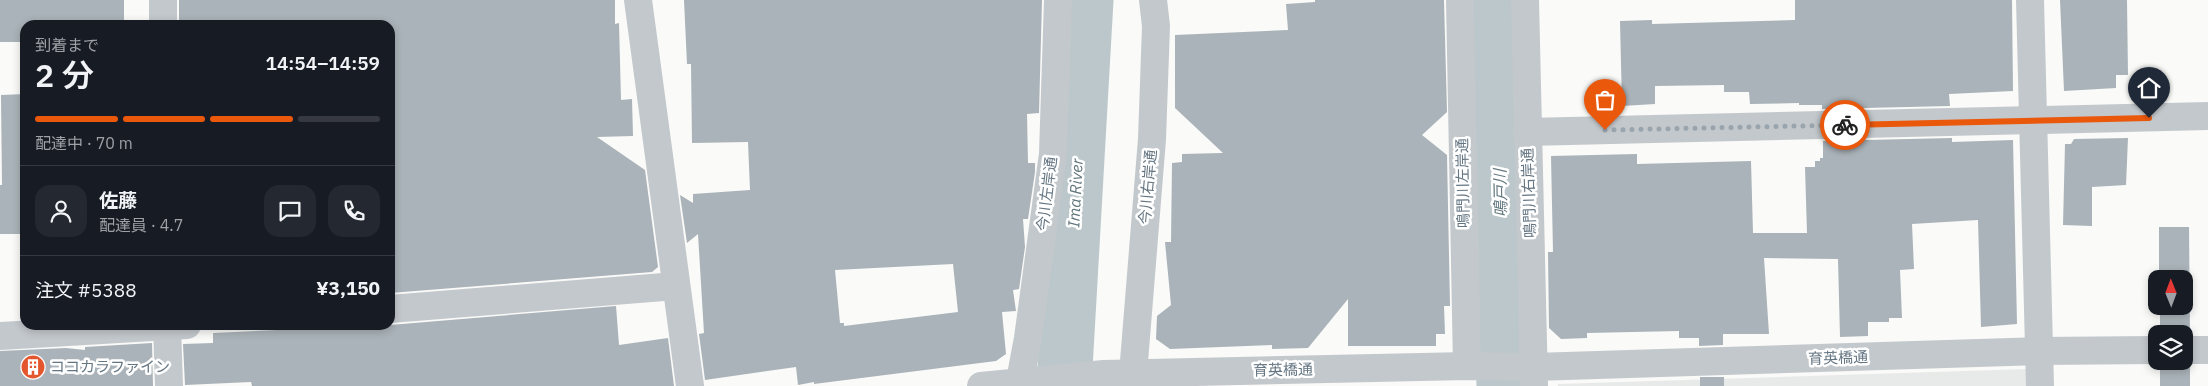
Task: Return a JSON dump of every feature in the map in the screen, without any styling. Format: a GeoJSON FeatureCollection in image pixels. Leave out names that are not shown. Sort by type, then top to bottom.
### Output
{"type":"FeatureCollection","features":[{"type":"Feature","properties":{"kind":"street"},"geometry":{"type":"LineString","coordinates":[[163,0],[163,20]]}},
{"type":"Feature","properties":{"kind":"street"},"geometry":{"type":"LineString","coordinates":[[638,0],[690,386]]}},
{"type":"Feature","properties":{"kind":"street","name":"今川左岸通"},"geometry":{"type":"LineString","coordinates":[[1027,383],[1028,338],[1053,154],[1058,0]]}},
{"type":"Feature","properties":{"kind":"street","name":"今川右岸通"},"geometry":{"type":"LineString","coordinates":[[1133,374],[1152,139],[1156,26],[1153,0]]}},
{"type":"Feature","properties":{"kind":"street","name":"鳴門川左岸通"},"geometry":{"type":"LineString","coordinates":[[1460,0],[1476,366]]}},
{"type":"Feature","properties":{"kind":"street","name":"鳴門川右岸通"},"geometry":{"type":"LineString","coordinates":[[1525,0],[1528,132],[1529,373]]}},
{"type":"Feature","properties":{"kind":"street"},"geometry":{"type":"LineString","coordinates":[[2030,0],[2040,386]]}},
{"type":"Feature","properties":{"kind":"street"},"geometry":{"type":"LineString","coordinates":[[1528,132],[2032,122],[2208,116]]}},
{"type":"Feature","properties":{"kind":"street"},"geometry":{"type":"LineString","coordinates":[[395,309],[676,286]]}},
{"type":"Feature","properties":{"kind":"street"},"geometry":{"type":"LineString","coordinates":[[0,336],[104,330]]}},
{"type":"Feature","properties":{"kind":"street"},"geometry":{"type":"LineString","coordinates":[[168,386],[174,330]]}},
{"type":"Feature","properties":{"kind":"street","name":"育英橋通"},"geometry":{"type":"LineString","coordinates":[[981,386],[1027,383],[1082,376],[1133,374],[1476,366],[1529,373],[2038,351],[2148,350]]}},
{"type":"Feature","properties":{"kind":"street"},"geometry":{"type":"LineString","coordinates":[[2193,350],[2208,350]]}},
{"type":"Feature","properties":{"kind":"shaded area"},"geometry":{"type":"Polygon","coordinates":[[[2027,369],[2027,386],[1558,386],[1558,384],[2027,369]]]}},
{"type":"Feature","properties":{"kind":"building"},"geometry":{"type":"Polygon","coordinates":[[[0,0],[124,0],[124,20],[20,20],[20,42],[0,42],[0,0]]]}},
{"type":"Feature","properties":{"kind":"building"},"geometry":{"type":"Polygon","coordinates":[[[179,0],[615,0],[615,24],[619,23],[621,100],[632,99],[633,136],[597,137],[645,170],[658,267],[652,272],[395,293],[395,20],[179,20],[179,0]]]}},
{"type":"Feature","properties":{"kind":"building"},"geometry":{"type":"Polygon","coordinates":[[[684,0],[1042,0],[1039,113],[1027,114],[1028,163],[1035,163],[1035,172],[1028,219],[1023,219],[1025,247],[1019,289],[1013,290],[1016,311],[1002,312],[1006,354],[996,361],[814,384],[814,382],[798,385],[796,367],[705,380],[699,334],[704,333],[698,234],[687,243],[680,195],[693,203],[693,194],[750,190],[748,142],[692,143],[691,64],[687,64],[684,0]],[[953,264],[835,270],[840,323],[844,323],[844,326],[958,312],[953,264]]]}},
{"type":"Feature","properties":{"kind":"building"},"geometry":{"type":"Polygon","coordinates":[[[1315,0],[1444,0],[1447,112],[1422,135],[1447,155],[1450,306],[1444,306],[1445,334],[1436,334],[1436,346],[1348,346],[1348,299],[1308,348],[1272,349],[1272,345],[1170,349],[1156,339],[1157,316],[1171,305],[1165,242],[1171,242],[1172,163],[1182,162],[1182,154],[1223,153],[1175,108],[1175,35],[1288,30],[1286,4],[1315,2],[1315,0]]]}},
{"type":"Feature","properties":{"kind":"building"},"geometry":{"type":"Polygon","coordinates":[[[1795,0],[2012,0],[2013,91],[1949,94],[1950,106],[1822,109],[1822,105],[1799,105],[1799,103],[1750,104],[1749,92],[1724,92],[1724,85],[1655,86],[1655,104],[1622,106],[1620,21],[1652,20],[1652,24],[1795,20],[1795,0]]]}},
{"type":"Feature","properties":{"kind":"building"},"geometry":{"type":"Polygon","coordinates":[[[2060,0],[2127,0],[2128,75],[2116,75],[2116,88],[2064,91],[2060,0]]]}},
{"type":"Feature","properties":{"kind":"building"},"geometry":{"type":"Polygon","coordinates":[[[20,94],[20,234],[0,234],[0,185],[2,185],[1,95],[20,94]]]}},
{"type":"Feature","properties":{"kind":"building"},"geometry":{"type":"Polygon","coordinates":[[[1952,138],[1952,142],[2013,140],[2017,324],[1981,327],[1978,220],[1912,224],[1914,269],[1900,270],[1902,318],[1889,318],[1889,322],[1868,322],[1868,336],[1840,337],[1838,259],[1764,258],[1769,334],[1723,334],[1723,345],[1699,346],[1699,338],[1679,338],[1679,331],[1587,333],[1587,338],[1561,339],[1549,328],[1548,252],[1553,252],[1551,156],[1637,154],[1637,164],[1751,161],[1753,233],[1807,233],[1805,167],[1815,167],[1815,161],[1820,161],[1820,158],[1823,158],[1823,141],[1952,138]]]}},
{"type":"Feature","properties":{"kind":"building"},"geometry":{"type":"Polygon","coordinates":[[[2128,138],[2126,185],[2092,187],[2092,226],[2063,225],[2065,144],[2071,144],[2074,139],[2128,138]]]}},
{"type":"Feature","properties":{"kind":"building"},"geometry":{"type":"Polygon","coordinates":[[[2159,227],[2189,227],[2189,270],[2159,270],[2159,227]]]}},
{"type":"Feature","properties":{"kind":"building"},"geometry":{"type":"Polygon","coordinates":[[[616,306],[619,345],[668,338],[674,386],[252,386],[251,382],[185,385],[183,344],[213,343],[213,333],[277,330],[395,330],[395,325],[616,306]]]}},
{"type":"Feature","properties":{"kind":"building"},"geometry":{"type":"Polygon","coordinates":[[[2160,315],[2190,315],[2190,325],[2160,325],[2160,315]]]}},
{"type":"Feature","properties":{"kind":"building"},"geometry":{"type":"Polygon","coordinates":[[[152,343],[153,386],[0,386],[0,351],[66,348],[85,350],[85,347],[152,343]]]}},
{"type":"Feature","properties":{"kind":"building"},"geometry":{"type":"Polygon","coordinates":[[[2160,370],[2190,370],[2190,386],[2160,386],[2160,370]]]}},
{"type":"Feature","properties":{"kind":"building"},"geometry":{"type":"Polygon","coordinates":[[[1700,377],[1724,377],[1724,386],[1700,386],[1700,377]]]}},
{"type":"Feature","properties":{"kind":"waterway","name":"Ima River"},"geometry":{"type":"LineString","coordinates":[[1064,386],[1086,0]]}},
{"type":"Feature","properties":{"kind":"waterway","name":"鳴戸川"},"geometry":{"type":"LineString","coordinates":[[1496,0],[1504,386]]}},
{"type":"Feature","properties":{"kind":"way so far"},"geometry":{"type":"LineString","coordinates":[[1605,130],[1845,125]]}},
{"type":"Feature","properties":{"kind":"place","name":"ココカラファイン"},"geometry":{"type":"Point","coordinates":[33,367]}},
{"type":"Feature","properties":{"kind":"route"},"geometry":{"type":"LineString","coordinates":[[1845,125],[2149,118]]}}]}
